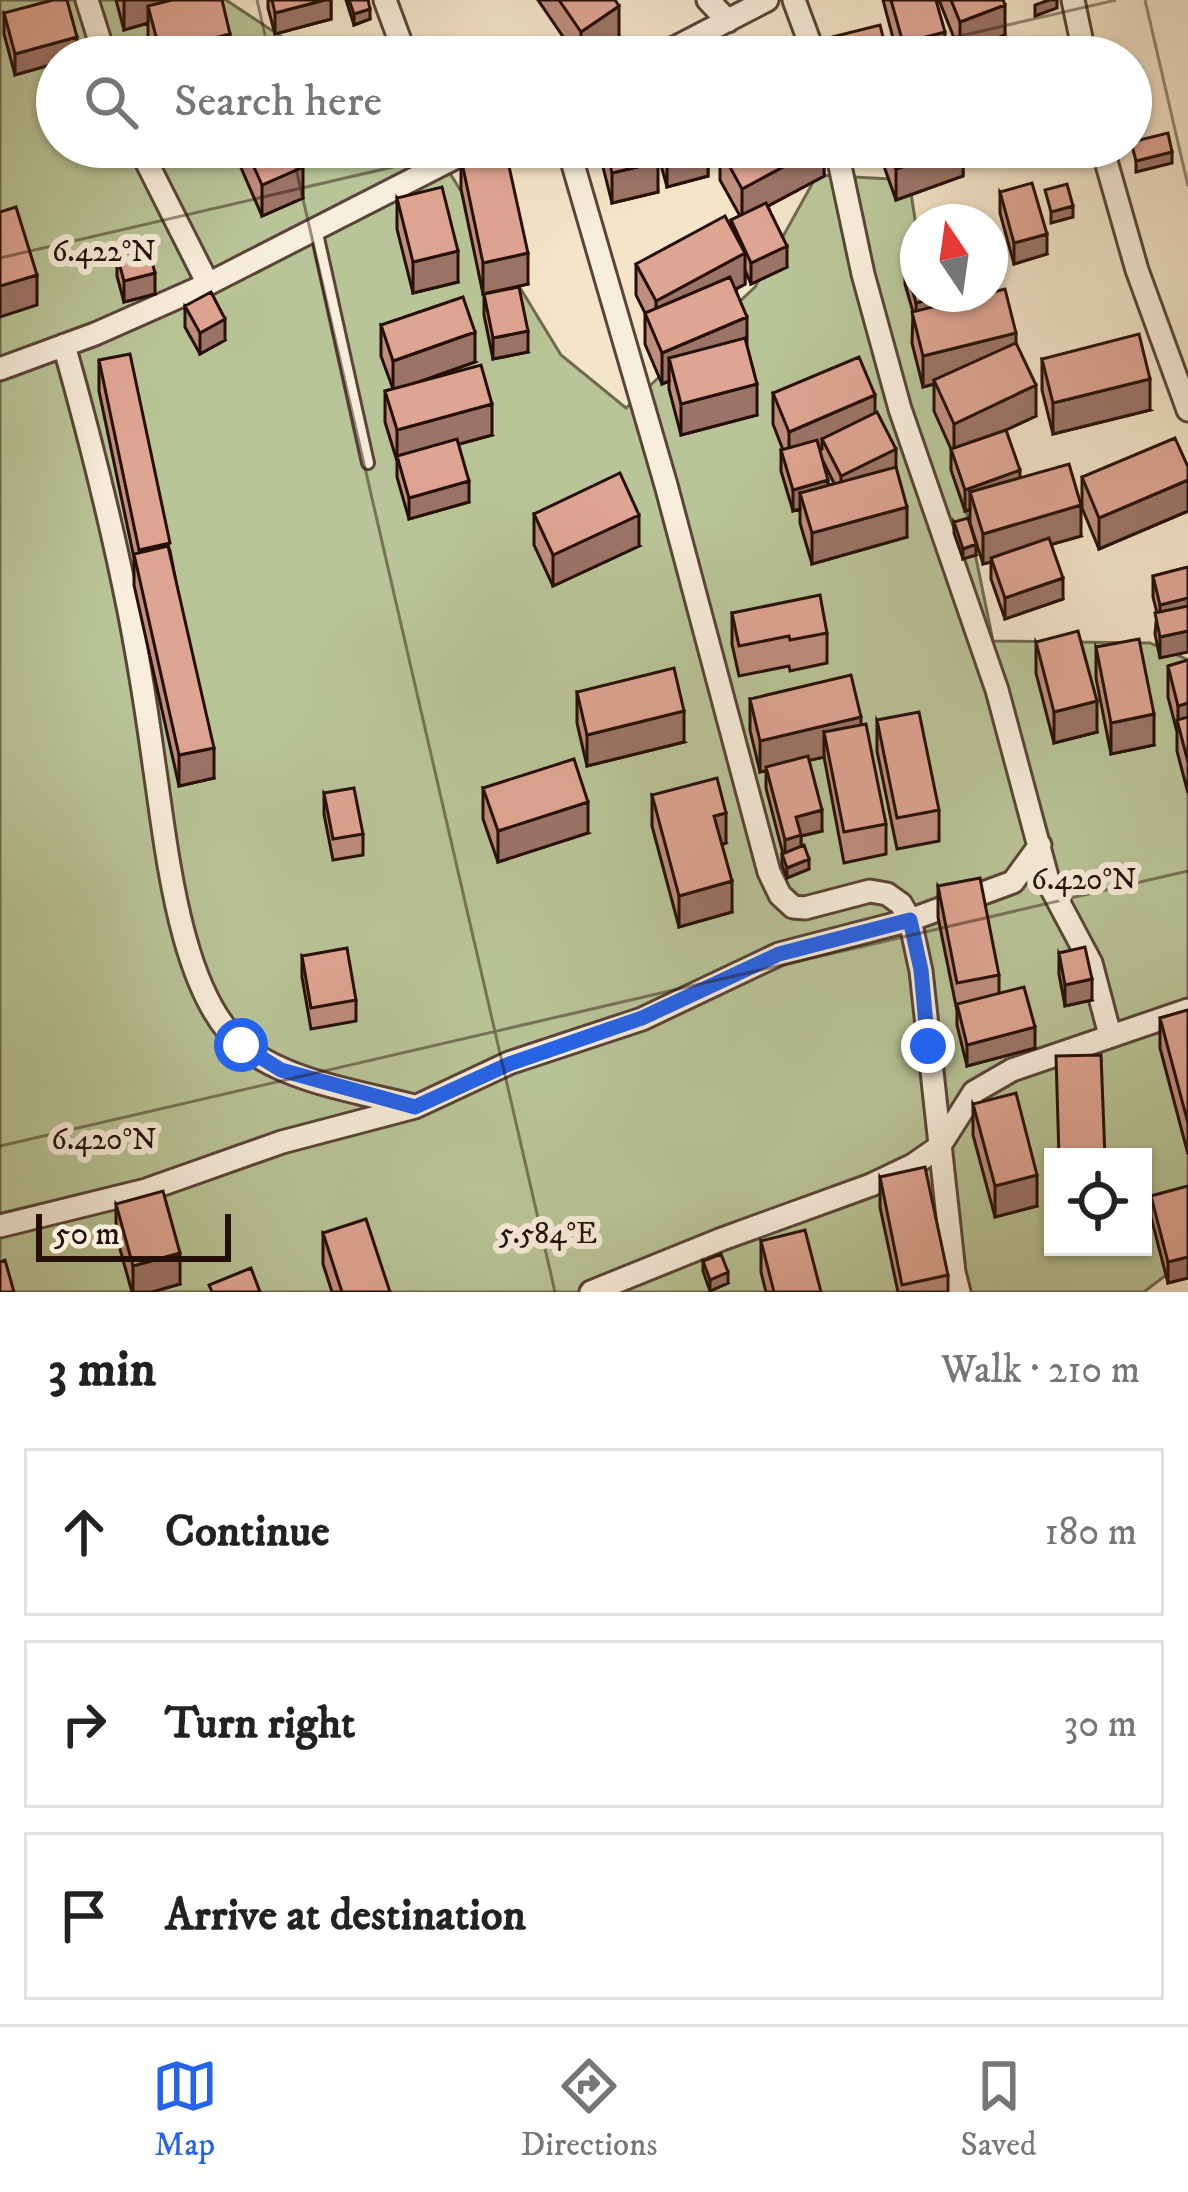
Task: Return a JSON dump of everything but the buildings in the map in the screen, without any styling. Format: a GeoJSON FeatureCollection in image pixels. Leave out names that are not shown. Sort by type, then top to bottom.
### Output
{"type":"FeatureCollection","features":[{"type":"Feature","properties":{"kind":"street"},"geometry":{"type":"LineString","coordinates":[[87,0],[98,36]]}},
{"type":"Feature","properties":{"kind":"street"},"geometry":{"type":"LineString","coordinates":[[385,0],[398,36]]}},
{"type":"Feature","properties":{"kind":"street"},"geometry":{"type":"LineString","coordinates":[[708,0],[728,21]]}},
{"type":"Feature","properties":{"kind":"street"},"geometry":{"type":"LineString","coordinates":[[698,36],[766,0]]}},
{"type":"Feature","properties":{"kind":"street"},"geometry":{"type":"LineString","coordinates":[[794,0],[807,36]]}},
{"type":"Feature","properties":{"kind":"street"},"geometry":{"type":"LineString","coordinates":[[1073,0],[1081,36]]}},
{"type":"Feature","properties":{"kind":"street"},"geometry":{"type":"LineString","coordinates":[[150,168],[208,284]]}},
{"type":"Feature","properties":{"kind":"street"},"geometry":{"type":"LineString","coordinates":[[0,369],[208,284],[422,168]]}},
{"type":"Feature","properties":{"kind":"street"},"geometry":{"type":"LineString","coordinates":[[574,168],[666,485],[769,872],[780,895],[793,907],[870,890],[901,904],[910,920],[921,970],[959,1292]]}},
{"type":"Feature","properties":{"kind":"street"},"geometry":{"type":"LineString","coordinates":[[840,168],[900,409],[998,690],[1049,884],[1091,963],[1110,1035]]}},
{"type":"Feature","properties":{"kind":"street"},"geometry":{"type":"LineString","coordinates":[[1108,168],[1137,270],[1188,410]]}},
{"type":"Feature","properties":{"kind":"street"},"geometry":{"type":"LineString","coordinates":[[64,345],[104,486],[168,862],[208,1003],[241,1045],[281,1070],[415,1107]]}},
{"type":"Feature","properties":{"kind":"street"},"geometry":{"type":"LineString","coordinates":[[0,1226],[146,1190],[282,1142],[415,1107],[509,1064],[642,1018],[779,954],[910,920],[1013,882],[1040,845]]}},
{"type":"Feature","properties":{"kind":"street"},"geometry":{"type":"LineString","coordinates":[[591,1292],[871,1186],[939,1147],[974,1093],[1012,1070],[1188,1010]]}},
{"type":"Feature","properties":{"kind":"lane"},"geometry":{"type":"LineString","coordinates":[[316,229],[368,463]]}},
{"type":"Feature","properties":{"kind":"green space"},"geometry":{"type":"Polygon","coordinates":[[[0,0],[226,0],[280,36],[36,36],[36,168],[447,168],[561,355],[626,408],[755,287],[817,175],[909,180],[913,204],[900,204],[900,312],[923,312],[993,641],[1150,643],[1188,660],[1188,1258],[1144,1292],[0,1292],[0,0]]]}},
{"type":"Feature","properties":{"kind":"route"},"geometry":{"type":"LineString","coordinates":[[241,1045],[281,1070],[415,1107],[509,1064],[642,1018],[779,954],[910,920],[921,970],[928,1046]]}}]}
